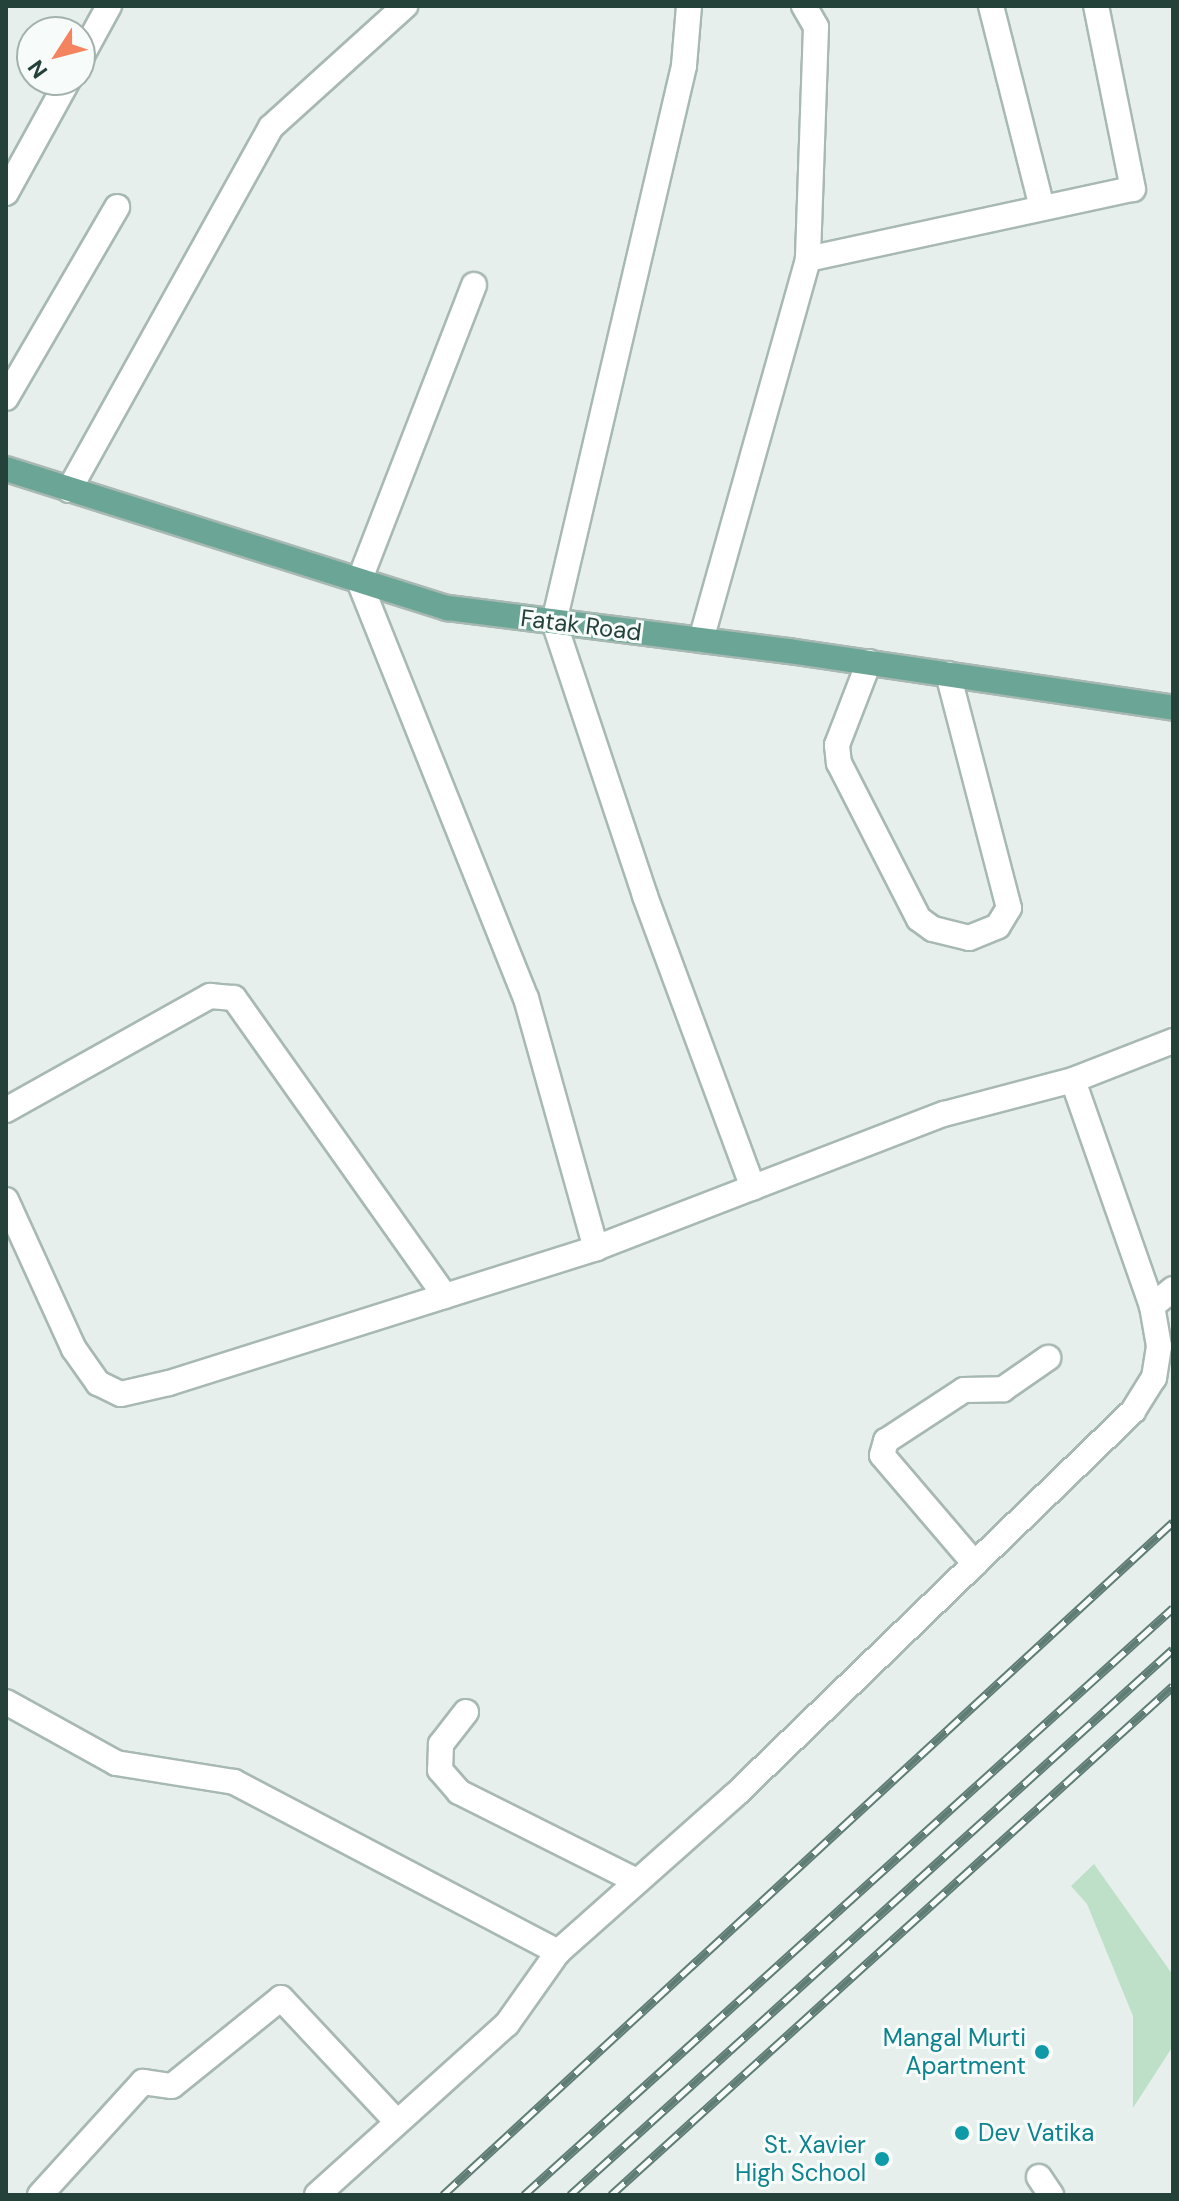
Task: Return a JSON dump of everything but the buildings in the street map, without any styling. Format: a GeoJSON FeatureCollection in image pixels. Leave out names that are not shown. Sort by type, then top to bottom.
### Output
{"type":"FeatureCollection","features":[{"type":"Feature","properties":{"kind":"main road","name":"Fatak Road"},"geometry":{"type":"LineString","coordinates":[[6,469],[448,608],[869,662],[1173,708]]}},
{"type":"Feature","properties":{"kind":"street"},"geometry":{"type":"LineString","coordinates":[[96,30],[109,6]]}},
{"type":"Feature","properties":{"kind":"street"},"geometry":{"type":"LineString","coordinates":[[69,490],[271,127],[405,6]]}},
{"type":"Feature","properties":{"kind":"street"},"geometry":{"type":"LineString","coordinates":[[689,6],[684,66],[554,622],[645,896],[753,1188]]}},
{"type":"Feature","properties":{"kind":"street"},"geometry":{"type":"LineString","coordinates":[[701,640],[808,259],[816,27],[804,6]]}},
{"type":"Feature","properties":{"kind":"street"},"geometry":{"type":"LineString","coordinates":[[991,6],[1042,207]]}},
{"type":"Feature","properties":{"kind":"street"},"geometry":{"type":"LineString","coordinates":[[808,259],[1133,189],[1096,6]]}},
{"type":"Feature","properties":{"kind":"street"},"geometry":{"type":"LineString","coordinates":[[6,193],[59,96]]}},
{"type":"Feature","properties":{"kind":"street"},"geometry":{"type":"LineString","coordinates":[[6,398],[117,207]]}},
{"type":"Feature","properties":{"kind":"street"},"geometry":{"type":"LineString","coordinates":[[474,285],[359,581],[526,998],[596,1248]]}},
{"type":"Feature","properties":{"kind":"street"},"geometry":{"type":"LineString","coordinates":[[869,662],[837,745],[839,763],[919,919],[933,929],[969,938],[998,926],[1009,908],[948,674]]}},
{"type":"Feature","properties":{"kind":"street"},"geometry":{"type":"LineString","coordinates":[[6,1110],[210,996],[234,998],[445,1296]]}},
{"type":"Feature","properties":{"kind":"street"},"geometry":{"type":"LineString","coordinates":[[6,1200],[74,1349],[98,1383],[121,1394],[596,1248],[944,1114],[1073,1080],[1173,1041]]}},
{"type":"Feature","properties":{"kind":"street"},"geometry":{"type":"LineString","coordinates":[[317,2195],[507,2024],[558,1952],[735,1795],[1133,1411],[1156,1368],[1159,1346],[1152,1306],[1073,1080]]}},
{"type":"Feature","properties":{"kind":"street"},"geometry":{"type":"LineString","coordinates":[[1152,1306],[1173,1289]]}},
{"type":"Feature","properties":{"kind":"street"},"geometry":{"type":"LineString","coordinates":[[975,1564],[882,1455],[886,1441],[964,1390],[1003,1389],[1048,1358]]}},
{"type":"Feature","properties":{"kind":"street"},"geometry":{"type":"LineString","coordinates":[[6,1702],[116,1763],[234,1782],[558,1952]]}},
{"type":"Feature","properties":{"kind":"street"},"geometry":{"type":"LineString","coordinates":[[466,1712],[441,1744],[440,1770],[459,1792],[637,1881]]}},
{"type":"Feature","properties":{"kind":"street"},"geometry":{"type":"LineString","coordinates":[[40,2195],[143,2082],[172,2086],[281,1998],[397,2122]]}},
{"type":"Feature","properties":{"kind":"green space"},"geometry":{"type":"Polygon","coordinates":[[[1094,1864],[1173,1975],[1173,2046],[1133,2108],[1133,2016],[1087,1904],[1071,1886],[1094,1864]]]}},
{"type":"Feature","properties":{"kind":"railway"},"geometry":{"type":"LineString","coordinates":[[443,2195],[1173,1522]]}},
{"type":"Feature","properties":{"kind":"railway"},"geometry":{"type":"LineString","coordinates":[[524,2195],[1173,1608]]}},
{"type":"Feature","properties":{"kind":"railway"},"geometry":{"type":"LineString","coordinates":[[570,2195],[1173,1649]]}},
{"type":"Feature","properties":{"kind":"railway"},"geometry":{"type":"LineString","coordinates":[[611,2195],[1173,1686]]}},
{"type":"Feature","properties":{"kind":"place","name":"Mangal Murti Apartment"},"geometry":{"type":"Point","coordinates":[1042,2052]}},
{"type":"Feature","properties":{"kind":"place","name":"Dev Vatika"},"geometry":{"type":"Point","coordinates":[962,2133]}},
{"type":"Feature","properties":{"kind":"place","name":"St. Xavier High School"},"geometry":{"type":"Point","coordinates":[882,2159]}}]}
